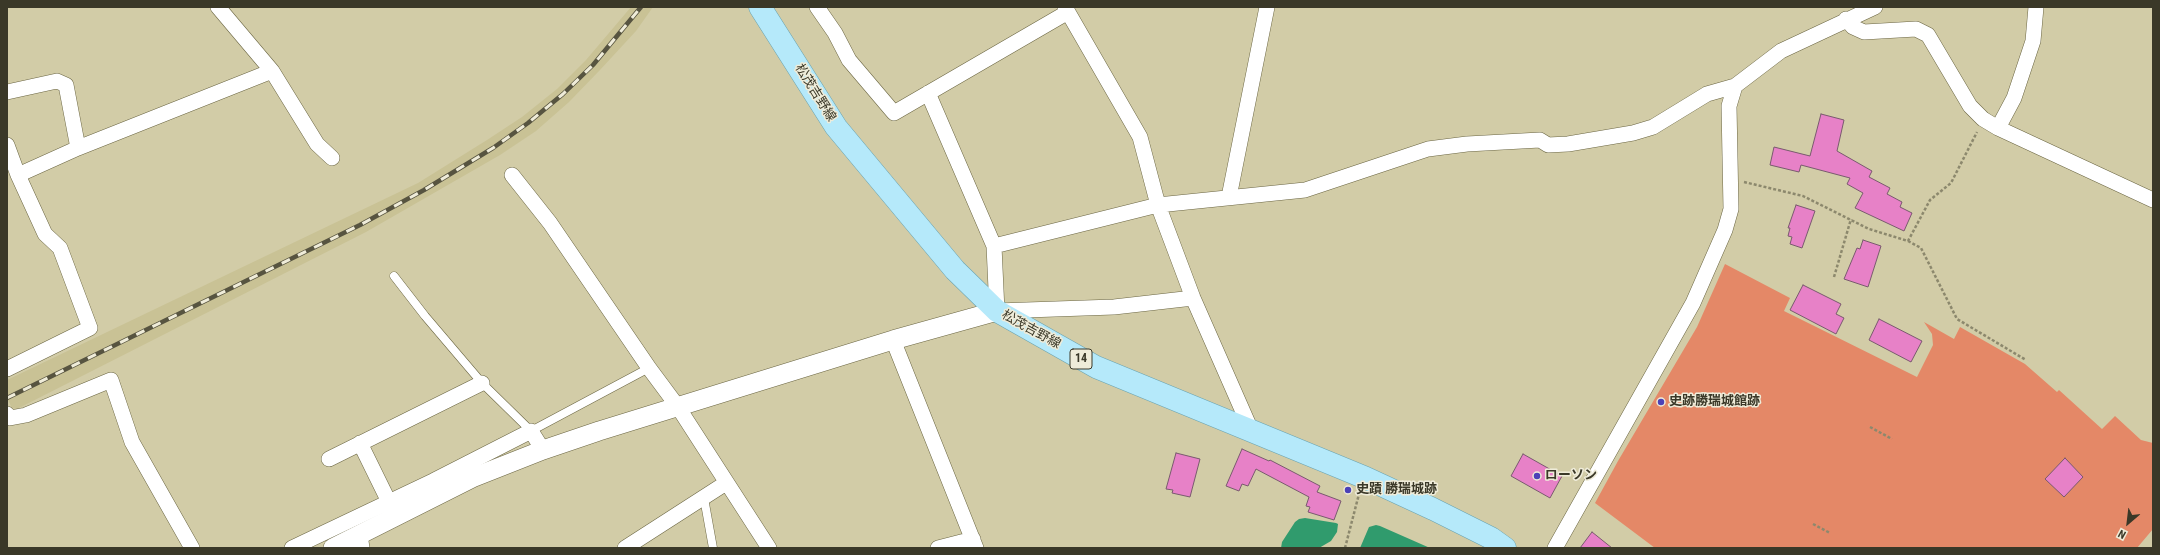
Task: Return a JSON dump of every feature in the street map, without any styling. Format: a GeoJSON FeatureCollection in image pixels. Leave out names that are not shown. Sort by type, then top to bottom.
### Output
{"type":"FeatureCollection","features":[{"type":"Feature","properties":{"kind":"main road","name":"松茂吉野線"},"geometry":{"type":"LineString","coordinates":[[765,15],[836,127],[955,270],[997,311],[1096,367],[1361,475],[1491,538],[1505,548]]}},
{"type":"Feature","properties":{"kind":"street"},"geometry":{"type":"LineString","coordinates":[[218,7],[272,71],[317,144],[332,158]]}},
{"type":"Feature","properties":{"kind":"street"},"geometry":{"type":"LineString","coordinates":[[817,7],[835,33],[849,60],[894,113],[1067,10],[1140,137],[1158,205],[1193,298],[1252,430]]}},
{"type":"Feature","properties":{"kind":"street"},"geometry":{"type":"LineString","coordinates":[[1229,197],[1267,7]]}},
{"type":"Feature","properties":{"kind":"street"},"geometry":{"type":"LineString","coordinates":[[994,246],[1158,205],[1305,190],[1428,149],[1467,144],[1540,140],[1548,145],[1568,144],[1633,133],[1653,127],[1707,94],[1735,86],[1781,51],[1846,19],[1875,7]]}},
{"type":"Feature","properties":{"kind":"street"},"geometry":{"type":"LineString","coordinates":[[1998,128],[2014,98],[2033,41],[2036,7]]}},
{"type":"Feature","properties":{"kind":"street"},"geometry":{"type":"LineString","coordinates":[[1846,19],[1853,27],[1864,32],[1916,29],[1928,35],[1970,106],[1983,119],[1998,128],[2153,200]]}},
{"type":"Feature","properties":{"kind":"street"},"geometry":{"type":"LineString","coordinates":[[18,175],[78,148],[272,71]]}},
{"type":"Feature","properties":{"kind":"street"},"geometry":{"type":"LineString","coordinates":[[7,92],[57,81],[66,85],[78,148]]}},
{"type":"Feature","properties":{"kind":"street"},"geometry":{"type":"LineString","coordinates":[[1555,548],[1693,303],[1725,230],[1731,209],[1732,180],[1729,106],[1735,86]]}},
{"type":"Feature","properties":{"kind":"street"},"geometry":{"type":"LineString","coordinates":[[928,93],[994,246],[997,311]]}},
{"type":"Feature","properties":{"kind":"street"},"geometry":{"type":"LineString","coordinates":[[7,145],[18,175],[45,234],[60,248],[90,328],[7,369]]}},
{"type":"Feature","properties":{"kind":"street"},"geometry":{"type":"LineString","coordinates":[[512,175],[550,223],[649,368],[678,407],[769,548]]}},
{"type":"Feature","properties":{"kind":"street"},"geometry":{"type":"LineString","coordinates":[[338,545],[361,541],[392,517],[472,478],[543,450],[893,340],[997,311],[1114,307],[1193,298]]}},
{"type":"Feature","properties":{"kind":"street"},"geometry":{"type":"LineString","coordinates":[[893,340],[974,544],[938,548]]}},
{"type":"Feature","properties":{"kind":"street"},"geometry":{"type":"LineString","coordinates":[[7,414],[10,418],[26,415],[111,380],[132,442],[192,548]]}},
{"type":"Feature","properties":{"kind":"street"},"geometry":{"type":"LineString","coordinates":[[329,460],[360,443],[482,383]]}},
{"type":"Feature","properties":{"kind":"street"},"geometry":{"type":"LineString","coordinates":[[292,548],[389,502],[531,431],[543,450]]}},
{"type":"Feature","properties":{"kind":"street"},"geometry":{"type":"LineString","coordinates":[[360,443],[389,502]]}},
{"type":"Feature","properties":{"kind":"street"},"geometry":{"type":"LineString","coordinates":[[625,548],[726,483]]}},
{"type":"Feature","properties":{"kind":"lane"},"geometry":{"type":"LineString","coordinates":[[394,276],[425,316],[482,383],[531,431],[649,368]]}},
{"type":"Feature","properties":{"kind":"lane"},"geometry":{"type":"LineString","coordinates":[[704,498],[713,548]]}},
{"type":"Feature","properties":{"kind":"path"},"geometry":{"type":"LineString","coordinates":[[1908,241],[1930,200],[1951,183],[1983,119]]}},
{"type":"Feature","properties":{"kind":"path"},"geometry":{"type":"LineString","coordinates":[[1732,180],[1803,196],[1870,229],[1908,241],[1921,248],[1958,319],[2026,360]]}},
{"type":"Feature","properties":{"kind":"path"},"geometry":{"type":"LineString","coordinates":[[1834,277],[1851,220]]}},
{"type":"Feature","properties":{"kind":"path"},"geometry":{"type":"LineString","coordinates":[[1870,427],[1892,439]]}},
{"type":"Feature","properties":{"kind":"path"},"geometry":{"type":"LineString","coordinates":[[1345,548],[1359,500],[1361,475]]}},
{"type":"Feature","properties":{"kind":"path"},"geometry":{"type":"LineString","coordinates":[[1813,524],[1830,533]]}},
{"type":"Feature","properties":{"kind":"shaded area"},"geometry":{"type":"Polygon","coordinates":[[[631,7],[653,7],[636,31],[569,102],[536,131],[500,155],[366,232],[17,409],[12,408],[7,398],[7,380],[418,183],[487,140],[522,117],[557,89],[586,60],[631,7]]]}},
{"type":"Feature","properties":{"kind":"shaded area"},"geometry":{"type":"Polygon","coordinates":[[[1725,264],[1790,298],[1784,311],[1917,377],[1933,345],[1932,334],[1924,322],[1954,339],[1960,327],[2025,364],[2057,392],[2059,390],[2102,429],[2115,416],[2141,440],[2153,443],[2153,529],[2137,548],[1655,548],[1595,503],[1697,327],[1725,264]]]}},
{"type":"Feature","properties":{"kind":"shaded area"},"geometry":{"type":"Polygon","coordinates":[[[1305,518],[1336,523],[1338,524],[1337,532],[1331,541],[1319,548],[1281,548],[1282,542],[1295,522],[1299,519],[1305,518]]]}},
{"type":"Feature","properties":{"kind":"shaded area"},"geometry":{"type":"Polygon","coordinates":[[[1376,525],[1430,548],[1360,548],[1369,527],[1376,525]]]}},
{"type":"Feature","properties":{"kind":"building"},"geometry":{"type":"Polygon","coordinates":[[[1821,114],[1844,120],[1837,151],[1872,171],[1869,177],[1890,188],[1887,194],[1902,202],[1900,207],[1912,213],[1904,231],[1855,208],[1863,193],[1847,184],[1850,178],[1801,165],[1799,172],[1770,165],[1774,147],[1810,156],[1821,114]]]}},
{"type":"Feature","properties":{"kind":"building"},"geometry":{"type":"Polygon","coordinates":[[[1796,205],[1815,211],[1802,248],[1790,244],[1792,237],[1788,236],[1790,228],[1788,228],[1796,205]]]}},
{"type":"Feature","properties":{"kind":"building"},"geometry":{"type":"Polygon","coordinates":[[[1863,240],[1881,246],[1868,287],[1844,279],[1857,248],[1860,249],[1863,240]]]}},
{"type":"Feature","properties":{"kind":"building"},"geometry":{"type":"Polygon","coordinates":[[[1803,285],[1841,304],[1836,314],[1844,318],[1836,334],[1790,310],[1803,285]]]}},
{"type":"Feature","properties":{"kind":"building"},"geometry":{"type":"Polygon","coordinates":[[[1879,319],[1922,341],[1911,362],[1869,340],[1879,319]]]}},
{"type":"Feature","properties":{"kind":"building"},"geometry":{"type":"Polygon","coordinates":[[[1242,449],[1269,461],[1270,460],[1320,486],[1317,492],[1341,501],[1334,520],[1308,512],[1310,507],[1306,506],[1309,497],[1256,469],[1248,486],[1242,484],[1239,491],[1226,486],[1242,449]]]}},
{"type":"Feature","properties":{"kind":"building"},"geometry":{"type":"Polygon","coordinates":[[[1176,453],[1200,459],[1190,497],[1172,493],[1173,490],[1166,489],[1176,453]]]}},
{"type":"Feature","properties":{"kind":"building","name":"ローソン"},"geometry":{"type":"Polygon","coordinates":[[[1523,454],[1562,476],[1550,498],[1511,476],[1523,454]]]}},
{"type":"Feature","properties":{"kind":"building"},"geometry":{"type":"Polygon","coordinates":[[[2065,458],[2083,477],[2064,497],[2045,479],[2065,458]]]}},
{"type":"Feature","properties":{"kind":"building"},"geometry":{"type":"Polygon","coordinates":[[[1592,532],[1612,548],[1580,548],[1592,532]]]}},
{"type":"Feature","properties":{"kind":"railway"},"geometry":{"type":"LineString","coordinates":[[7,398],[360,225],[424,190],[493,148],[528,123],[563,94],[593,65],[641,7]]}},
{"type":"Feature","properties":{"kind":"place","name":"史跡勝瑞城館跡"},"geometry":{"type":"Point","coordinates":[1661,402]}},
{"type":"Feature","properties":{"kind":"place","name":"ローソン"},"geometry":{"type":"Point","coordinates":[1537,476]}},
{"type":"Feature","properties":{"kind":"place","name":"史蹟 勝瑞城跡"},"geometry":{"type":"Point","coordinates":[1348,490]}}]}
